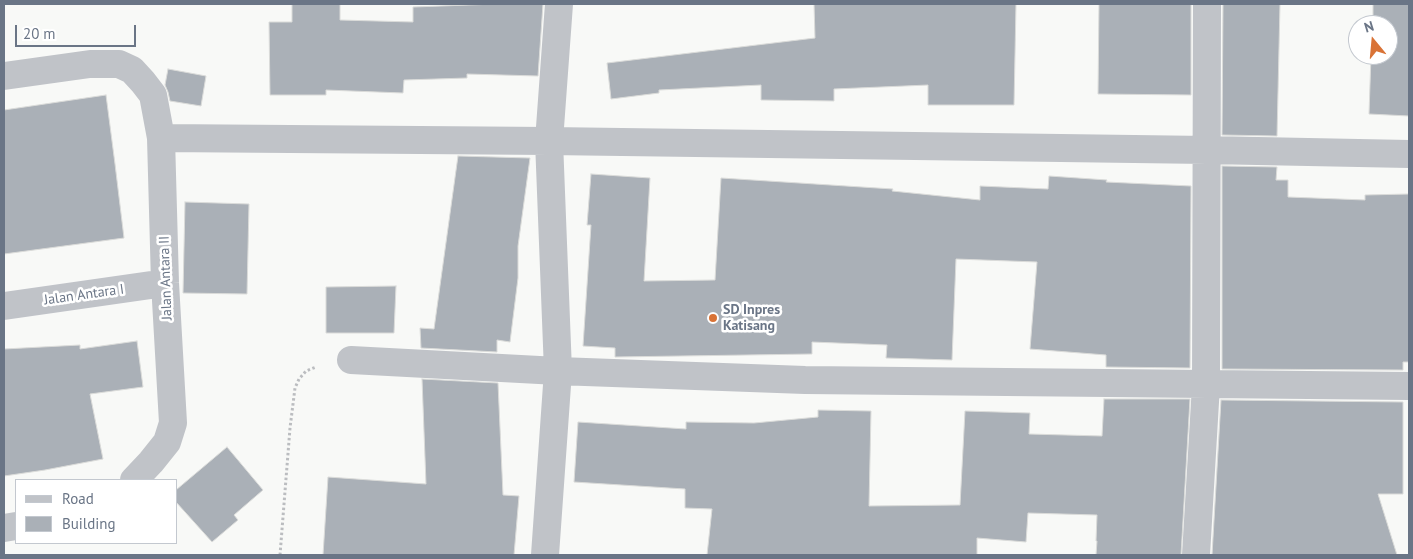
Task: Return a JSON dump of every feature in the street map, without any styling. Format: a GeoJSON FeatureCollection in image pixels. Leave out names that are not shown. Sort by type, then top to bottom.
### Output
{"type":"FeatureCollection","features":[{"type":"Feature","properties":{"kind":"street"},"geometry":{"type":"LineString","coordinates":[[545,555],[558,371],[549,141],[559,4]]}},
{"type":"Feature","properties":{"kind":"street"},"geometry":{"type":"LineString","coordinates":[[1196,555],[1206,385],[1207,4]]}},
{"type":"Feature","properties":{"kind":"street","name":"Jalan Antara II"},"geometry":{"type":"LineString","coordinates":[[4,76],[90,64],[119,64],[132,70],[153,95],[161,138],[165,283],[173,423],[167,442],[135,479]]}},
{"type":"Feature","properties":{"kind":"street"},"geometry":{"type":"LineString","coordinates":[[161,138],[549,141],[1409,154]]}},
{"type":"Feature","properties":{"kind":"street","name":"Jalan Antara I"},"geometry":{"type":"LineString","coordinates":[[4,306],[165,283]]}},
{"type":"Feature","properties":{"kind":"street"},"geometry":{"type":"LineString","coordinates":[[351,360],[558,371],[805,380],[1409,386]]}},
{"type":"Feature","properties":{"kind":"path"},"geometry":{"type":"LineString","coordinates":[[280,555],[295,388],[299,378],[317,366],[330,362],[351,360]]}},
{"type":"Feature","properties":{"kind":"building"},"geometry":{"type":"Polygon","coordinates":[[[292,4],[340,4],[340,20],[413,22],[413,7],[543,4],[538,76],[467,74],[467,78],[404,80],[403,93],[326,90],[326,95],[270,95],[269,22],[292,22],[292,4]]]}},
{"type":"Feature","properties":{"kind":"building"},"geometry":{"type":"Polygon","coordinates":[[[814,4],[1016,4],[1014,105],[928,105],[928,85],[834,89],[834,101],[761,100],[761,85],[659,90],[659,93],[611,99],[607,63],[815,38],[814,4]]]}},
{"type":"Feature","properties":{"kind":"building"},"geometry":{"type":"Polygon","coordinates":[[[1099,4],[1191,4],[1191,95],[1098,94],[1099,4]]]}},
{"type":"Feature","properties":{"kind":"building"},"geometry":{"type":"Polygon","coordinates":[[[1223,4],[1280,4],[1277,136],[1222,135],[1223,4]]]}},
{"type":"Feature","properties":{"kind":"building"},"geometry":{"type":"Polygon","coordinates":[[[1373,4],[1409,4],[1409,116],[1369,114],[1371,65],[1398,65],[1398,15],[1373,15],[1373,4]]]}},
{"type":"Feature","properties":{"kind":"building"},"geometry":{"type":"Polygon","coordinates":[[[168,69],[206,76],[201,106],[170,101],[165,85],[168,69]]]}},
{"type":"Feature","properties":{"kind":"building"},"geometry":{"type":"Polygon","coordinates":[[[106,95],[124,238],[4,254],[4,110],[106,95]]]}},
{"type":"Feature","properties":{"kind":"building"},"geometry":{"type":"Polygon","coordinates":[[[458,156],[530,158],[518,246],[518,278],[510,342],[497,340],[497,352],[421,348],[420,328],[434,329],[458,156]]]}},
{"type":"Feature","properties":{"kind":"building"},"geometry":{"type":"Polygon","coordinates":[[[1222,166],[1277,167],[1276,180],[1288,180],[1288,197],[1365,200],[1365,195],[1409,194],[1409,362],[1403,362],[1403,370],[1222,369],[1222,166]]]}},
{"type":"Feature","properties":{"kind":"building"},"geometry":{"type":"Polygon","coordinates":[[[591,174],[650,178],[644,281],[715,280],[721,178],[893,189],[892,191],[980,200],[980,186],[1048,189],[1049,176],[1107,180],[1106,182],[1191,186],[1190,368],[1106,367],[1106,355],[1030,349],[1037,262],[956,259],[952,360],[886,358],[887,345],[812,342],[812,354],[615,357],[615,348],[583,346],[591,225],[587,225],[591,174]]]}},
{"type":"Feature","properties":{"kind":"building"},"geometry":{"type":"Polygon","coordinates":[[[185,202],[249,204],[247,294],[183,293],[185,202]]]}},
{"type":"Feature","properties":{"kind":"building"},"geometry":{"type":"Polygon","coordinates":[[[396,286],[394,333],[326,333],[326,287],[396,286]]]}},
{"type":"Feature","properties":{"kind":"building"},"geometry":{"type":"Polygon","coordinates":[[[137,341],[143,387],[90,394],[103,459],[4,476],[4,349],[80,345],[80,349],[137,341]]]}},
{"type":"Feature","properties":{"kind":"building"},"geometry":{"type":"Polygon","coordinates":[[[422,379],[498,383],[503,495],[519,496],[514,555],[323,555],[328,477],[426,484],[422,379]]]}},
{"type":"Feature","properties":{"kind":"building"},"geometry":{"type":"Polygon","coordinates":[[[1104,399],[1190,399],[1181,555],[1096,555],[1097,515],[1028,513],[1026,542],[977,538],[977,555],[707,555],[712,509],[685,508],[685,489],[574,482],[578,422],[686,429],[686,422],[754,423],[818,417],[818,410],[871,411],[869,506],[960,505],[965,411],[1030,413],[1029,434],[1102,436],[1104,399]]]}},
{"type":"Feature","properties":{"kind":"building"},"geometry":{"type":"Polygon","coordinates":[[[1221,400],[1403,402],[1403,494],[1378,494],[1397,555],[1212,555],[1221,400]]]}},
{"type":"Feature","properties":{"kind":"building"},"geometry":{"type":"Polygon","coordinates":[[[227,447],[263,490],[234,515],[238,520],[212,542],[178,504],[178,488],[227,447]]]}},
{"type":"Feature","properties":{"kind":"place","name":"SD Inpres Katisang"},"geometry":{"type":"Point","coordinates":[713,318]}}]}
